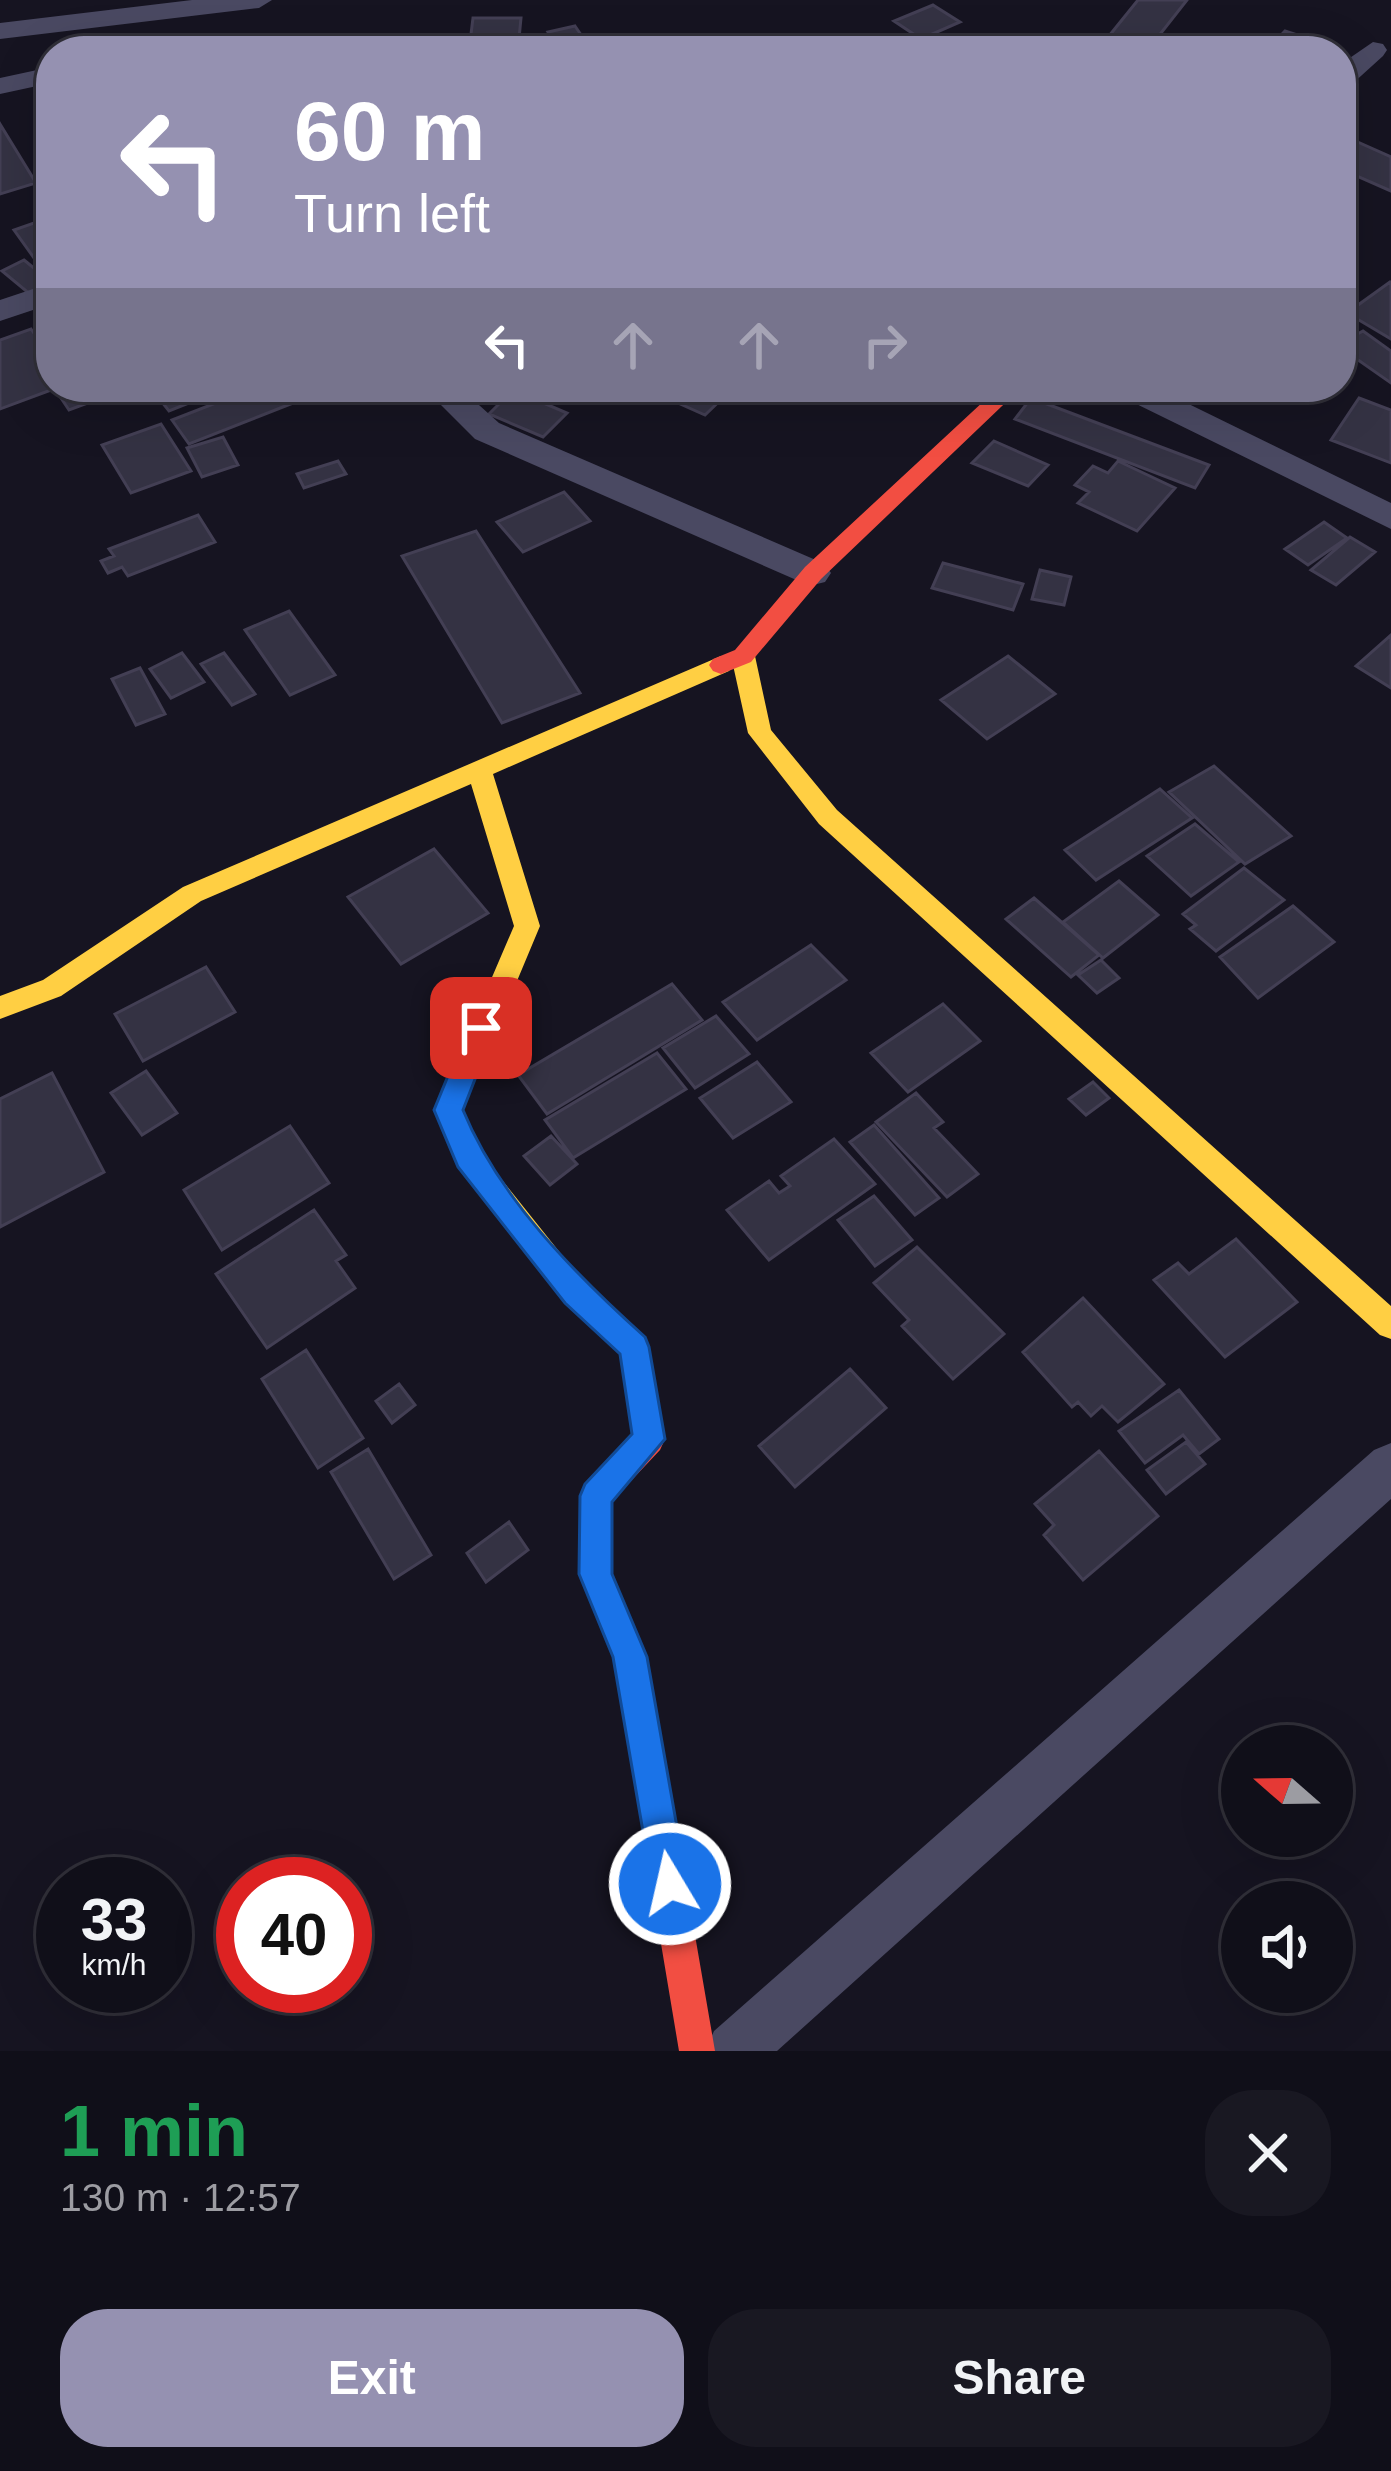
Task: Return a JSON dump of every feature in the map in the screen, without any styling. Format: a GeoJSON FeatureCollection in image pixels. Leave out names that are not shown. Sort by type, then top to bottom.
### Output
{"type":"FeatureCollection","features":[{"type":"Feature","properties":{"kind":"street"},"geometry":{"type":"LineString","coordinates":[[0,31],[259,0]]}},
{"type":"Feature","properties":{"kind":"street"},"geometry":{"type":"LineString","coordinates":[[1356,65],[1372,50]]}},
{"type":"Feature","properties":{"kind":"street"},"geometry":{"type":"LineString","coordinates":[[0,86],[36,78]]}},
{"type":"Feature","properties":{"kind":"street"},"geometry":{"type":"LineString","coordinates":[[0,311],[36,298]]}},
{"type":"Feature","properties":{"kind":"street"},"geometry":{"type":"LineString","coordinates":[[455,402],[487,431],[813,573]]}},
{"type":"Feature","properties":{"kind":"street"},"geometry":{"type":"LineString","coordinates":[[0,1008],[52,988],[192,894],[743,656],[813,573],[996,402]]}},
{"type":"Feature","properties":{"kind":"street"},"geometry":{"type":"LineString","coordinates":[[1157,402],[1391,517]]}},
{"type":"Feature","properties":{"kind":"street"},"geometry":{"type":"LineString","coordinates":[[743,656],[760,733],[828,817],[1391,1325]]}},
{"type":"Feature","properties":{"kind":"street"},"geometry":{"type":"LineString","coordinates":[[480,771],[527,926],[448,1110],[468,1158],[575,1294],[634,1347],[649,1439],[596,1496],[596,1574],[630,1657],[697,2051]]}},
{"type":"Feature","properties":{"kind":"street"},"geometry":{"type":"LineString","coordinates":[[734,2051],[1391,1467]]}},
{"type":"Feature","properties":{"kind":"building"},"geometry":{"type":"Polygon","coordinates":[[[1138,0],[1187,0],[1159,36],[1109,36],[1138,0]]]}},
{"type":"Feature","properties":{"kind":"building"},"geometry":{"type":"Polygon","coordinates":[[[933,5],[960,22],[916,36],[894,21],[933,5]]]}},
{"type":"Feature","properties":{"kind":"building"},"geometry":{"type":"Polygon","coordinates":[[[473,18],[521,18],[519,36],[471,36],[473,18]]]}},
{"type":"Feature","properties":{"kind":"building"},"geometry":{"type":"Polygon","coordinates":[[[575,26],[582,36],[551,36],[548,32],[575,26]]]}},
{"type":"Feature","properties":{"kind":"building"},"geometry":{"type":"Polygon","coordinates":[[[0,124],[36,183],[0,194],[0,124]]]}},
{"type":"Feature","properties":{"kind":"building"},"geometry":{"type":"Polygon","coordinates":[[[1356,141],[1391,157],[1391,191],[1356,176],[1356,141]]]}},
{"type":"Feature","properties":{"kind":"building"},"geometry":{"type":"Polygon","coordinates":[[[36,222],[36,257],[34,258],[14,230],[36,222]]]}},
{"type":"Feature","properties":{"kind":"building"},"geometry":{"type":"Polygon","coordinates":[[[24,260],[36,270],[36,292],[31,295],[2,271],[24,260]]]}},
{"type":"Feature","properties":{"kind":"building"},"geometry":{"type":"Polygon","coordinates":[[[1390,282],[1391,339],[1356,318],[1356,307],[1390,282]]]}},
{"type":"Feature","properties":{"kind":"building"},"geometry":{"type":"Polygon","coordinates":[[[31,329],[36,336],[36,396],[0,409],[0,340],[31,329]]]}},
{"type":"Feature","properties":{"kind":"building"},"geometry":{"type":"Polygon","coordinates":[[[1363,331],[1391,351],[1391,383],[1356,358],[1356,335],[1363,331]]]}},
{"type":"Feature","properties":{"kind":"building"},"geometry":{"type":"Polygon","coordinates":[[[1359,398],[1391,410],[1391,463],[1331,440],[1359,398]]]}},
{"type":"Feature","properties":{"kind":"building"},"geometry":{"type":"Polygon","coordinates":[[[64,402],[91,402],[69,410],[64,402]]]}},
{"type":"Feature","properties":{"kind":"building"},"geometry":{"type":"Polygon","coordinates":[[[162,402],[192,402],[169,411],[162,402]]]}},
{"type":"Feature","properties":{"kind":"building"},"geometry":{"type":"Polygon","coordinates":[[[218,402],[293,403],[189,444],[172,420],[218,402]]]}},
{"type":"Feature","properties":{"kind":"building"},"geometry":{"type":"Polygon","coordinates":[[[501,402],[541,402],[567,413],[543,437],[489,414],[501,402]]]}},
{"type":"Feature","properties":{"kind":"building"},"geometry":{"type":"Polygon","coordinates":[[[676,402],[718,402],[705,415],[676,402]]]}},
{"type":"Feature","properties":{"kind":"building"},"geometry":{"type":"Polygon","coordinates":[[[1028,402],[1042,402],[1209,465],[1195,488],[1015,419],[1028,402]]]}},
{"type":"Feature","properties":{"kind":"building"},"geometry":{"type":"Polygon","coordinates":[[[161,424],[191,471],[131,493],[102,445],[161,424]]]}},
{"type":"Feature","properties":{"kind":"building"},"geometry":{"type":"Polygon","coordinates":[[[223,437],[238,465],[202,477],[187,448],[223,437]]]}},
{"type":"Feature","properties":{"kind":"building"},"geometry":{"type":"Polygon","coordinates":[[[994,441],[1048,465],[1028,486],[972,463],[994,441]]]}},
{"type":"Feature","properties":{"kind":"building"},"geometry":{"type":"Polygon","coordinates":[[[338,461],[346,474],[304,488],[297,474],[338,461]]]}},
{"type":"Feature","properties":{"kind":"building"},"geometry":{"type":"Polygon","coordinates":[[[1118,461],[1175,488],[1137,531],[1078,503],[1089,492],[1075,485],[1093,466],[1108,473],[1118,461]]]}},
{"type":"Feature","properties":{"kind":"building"},"geometry":{"type":"Polygon","coordinates":[[[564,492],[590,521],[523,552],[497,522],[564,492]]]}},
{"type":"Feature","properties":{"kind":"building"},"geometry":{"type":"Polygon","coordinates":[[[198,515],[215,542],[128,576],[122,567],[108,573],[101,561],[114,556],[109,549],[198,515]]]}},
{"type":"Feature","properties":{"kind":"building"},"geometry":{"type":"Polygon","coordinates":[[[1324,522],[1347,538],[1308,565],[1285,549],[1324,522]]]}},
{"type":"Feature","properties":{"kind":"building"},"geometry":{"type":"Polygon","coordinates":[[[476,531],[580,693],[502,723],[402,556],[476,531]]]}},
{"type":"Feature","properties":{"kind":"building"},"geometry":{"type":"Polygon","coordinates":[[[1350,537],[1375,552],[1336,585],[1311,570],[1350,537]]]}},
{"type":"Feature","properties":{"kind":"building"},"geometry":{"type":"Polygon","coordinates":[[[943,563],[1023,584],[1013,610],[932,588],[943,563]]]}},
{"type":"Feature","properties":{"kind":"building"},"geometry":{"type":"Polygon","coordinates":[[[1040,570],[1071,577],[1064,605],[1032,599],[1040,570]]]}},
{"type":"Feature","properties":{"kind":"building"},"geometry":{"type":"Polygon","coordinates":[[[289,611],[335,675],[290,695],[245,630],[289,611]]]}},
{"type":"Feature","properties":{"kind":"building"},"geometry":{"type":"Polygon","coordinates":[[[1391,635],[1391,688],[1356,666],[1391,635]]]}},
{"type":"Feature","properties":{"kind":"building"},"geometry":{"type":"Polygon","coordinates":[[[182,653],[204,682],[171,698],[150,669],[182,653]]]}},
{"type":"Feature","properties":{"kind":"building"},"geometry":{"type":"Polygon","coordinates":[[[224,653],[255,694],[232,705],[201,664],[224,653]]]}},
{"type":"Feature","properties":{"kind":"building"},"geometry":{"type":"Polygon","coordinates":[[[1008,656],[1055,694],[987,739],[941,700],[1008,656]]]}},
{"type":"Feature","properties":{"kind":"building"},"geometry":{"type":"Polygon","coordinates":[[[140,668],[165,714],[136,725],[112,679],[140,668]]]}},
{"type":"Feature","properties":{"kind":"building"},"geometry":{"type":"Polygon","coordinates":[[[1214,766],[1291,836],[1245,864],[1169,792],[1214,766]]]}},
{"type":"Feature","properties":{"kind":"building"},"geometry":{"type":"Polygon","coordinates":[[[1160,789],[1192,818],[1096,880],[1065,850],[1160,789]]]}},
{"type":"Feature","properties":{"kind":"building"},"geometry":{"type":"Polygon","coordinates":[[[1195,824],[1239,862],[1191,896],[1147,856],[1195,824]]]}},
{"type":"Feature","properties":{"kind":"building"},"geometry":{"type":"Polygon","coordinates":[[[434,849],[488,913],[401,964],[348,897],[434,849]]]}},
{"type":"Feature","properties":{"kind":"building"},"geometry":{"type":"Polygon","coordinates":[[[1244,868],[1284,900],[1216,951],[1190,929],[1196,925],[1183,914],[1244,868]]]}},
{"type":"Feature","properties":{"kind":"building"},"geometry":{"type":"Polygon","coordinates":[[[1119,881],[1158,915],[1103,958],[1063,922],[1119,881]]]}},
{"type":"Feature","properties":{"kind":"building"},"geometry":{"type":"Polygon","coordinates":[[[1034,898],[1099,955],[1071,977],[1006,919],[1034,898]]]}},
{"type":"Feature","properties":{"kind":"building"},"geometry":{"type":"Polygon","coordinates":[[[1293,906],[1334,942],[1258,998],[1220,957],[1293,906]]]}},
{"type":"Feature","properties":{"kind":"building"},"geometry":{"type":"Polygon","coordinates":[[[811,945],[846,980],[757,1040],[723,1002],[811,945]]]}},
{"type":"Feature","properties":{"kind":"building"},"geometry":{"type":"Polygon","coordinates":[[[1101,960],[1119,978],[1097,993],[1078,975],[1101,960]]]}},
{"type":"Feature","properties":{"kind":"building"},"geometry":{"type":"Polygon","coordinates":[[[206,967],[235,1012],[143,1061],[115,1014],[206,967]]]}},
{"type":"Feature","properties":{"kind":"building"},"geometry":{"type":"Polygon","coordinates":[[[672,984],[702,1020],[547,1114],[518,1075],[672,984]]]}},
{"type":"Feature","properties":{"kind":"building"},"geometry":{"type":"Polygon","coordinates":[[[943,1004],[980,1041],[908,1092],[871,1053],[943,1004]]]}},
{"type":"Feature","properties":{"kind":"building"},"geometry":{"type":"Polygon","coordinates":[[[716,1016],[749,1054],[695,1088],[663,1048],[716,1016]]]}},
{"type":"Feature","properties":{"kind":"building"},"geometry":{"type":"Polygon","coordinates":[[[657,1053],[686,1089],[573,1158],[545,1120],[657,1053]]]}},
{"type":"Feature","properties":{"kind":"building"},"geometry":{"type":"Polygon","coordinates":[[[757,1062],[791,1102],[733,1138],[700,1098],[757,1062]]]}},
{"type":"Feature","properties":{"kind":"building"},"geometry":{"type":"Polygon","coordinates":[[[146,1071],[177,1113],[142,1135],[111,1093],[146,1071]]]}},
{"type":"Feature","properties":{"kind":"building"},"geometry":{"type":"Polygon","coordinates":[[[52,1073],[104,1172],[0,1227],[0,1099],[52,1073]]]}},
{"type":"Feature","properties":{"kind":"building"},"geometry":{"type":"Polygon","coordinates":[[[1093,1082],[1109,1098],[1086,1115],[1069,1099],[1093,1082]]]}},
{"type":"Feature","properties":{"kind":"building"},"geometry":{"type":"Polygon","coordinates":[[[916,1093],[943,1122],[934,1128],[978,1174],[947,1197],[876,1122],[916,1093]]]}},
{"type":"Feature","properties":{"kind":"building"},"geometry":{"type":"Polygon","coordinates":[[[874,1125],[939,1198],[915,1215],[850,1142],[874,1125]]]}},
{"type":"Feature","properties":{"kind":"building"},"geometry":{"type":"Polygon","coordinates":[[[290,1126],[329,1183],[222,1250],[184,1190],[290,1126]]]}},
{"type":"Feature","properties":{"kind":"building"},"geometry":{"type":"Polygon","coordinates":[[[551,1136],[577,1164],[550,1185],[524,1156],[551,1136]]]}},
{"type":"Feature","properties":{"kind":"building"},"geometry":{"type":"Polygon","coordinates":[[[834,1139],[875,1184],[769,1260],[727,1210],[769,1181],[779,1193],[790,1186],[781,1176],[834,1139]]]}},
{"type":"Feature","properties":{"kind":"building"},"geometry":{"type":"Polygon","coordinates":[[[874,1196],[912,1240],[875,1266],[838,1220],[874,1196]]]}},
{"type":"Feature","properties":{"kind":"building"},"geometry":{"type":"Polygon","coordinates":[[[314,1210],[346,1255],[336,1261],[355,1288],[267,1348],[216,1274],[314,1210]]]}},
{"type":"Feature","properties":{"kind":"building"},"geometry":{"type":"Polygon","coordinates":[[[1236,1239],[1297,1302],[1225,1357],[1154,1280],[1178,1263],[1189,1274],[1236,1239]]]}},
{"type":"Feature","properties":{"kind":"building"},"geometry":{"type":"Polygon","coordinates":[[[917,1247],[1004,1334],[953,1379],[902,1326],[909,1320],[874,1283],[917,1247]]]}},
{"type":"Feature","properties":{"kind":"building"},"geometry":{"type":"Polygon","coordinates":[[[1083,1298],[1164,1384],[1118,1422],[1102,1406],[1091,1416],[1078,1402],[1072,1407],[1023,1352],[1083,1298]]]}},
{"type":"Feature","properties":{"kind":"building"},"geometry":{"type":"Polygon","coordinates":[[[306,1350],[363,1438],[318,1468],[262,1379],[306,1350]]]}},
{"type":"Feature","properties":{"kind":"building"},"geometry":{"type":"Polygon","coordinates":[[[850,1369],[886,1408],[795,1487],[759,1446],[850,1369]]]}},
{"type":"Feature","properties":{"kind":"building"},"geometry":{"type":"Polygon","coordinates":[[[399,1384],[415,1405],[392,1423],[376,1401],[399,1384]]]}},
{"type":"Feature","properties":{"kind":"building"},"geometry":{"type":"Polygon","coordinates":[[[1179,1390],[1219,1439],[1199,1454],[1183,1435],[1145,1463],[1119,1431],[1179,1390]]]}},
{"type":"Feature","properties":{"kind":"building"},"geometry":{"type":"Polygon","coordinates":[[[1186,1442],[1205,1464],[1166,1494],[1147,1470],[1186,1442]]]}},
{"type":"Feature","properties":{"kind":"building"},"geometry":{"type":"Polygon","coordinates":[[[368,1449],[431,1555],[394,1579],[331,1472],[368,1449]]]}},
{"type":"Feature","properties":{"kind":"building"},"geometry":{"type":"Polygon","coordinates":[[[1099,1451],[1158,1516],[1083,1580],[1044,1535],[1054,1525],[1035,1504],[1099,1451]]]}},
{"type":"Feature","properties":{"kind":"building"},"geometry":{"type":"Polygon","coordinates":[[[509,1522],[528,1550],[486,1582],[467,1553],[509,1522]]]}},
{"type":"Feature","properties":{"kind":"traffic: slow"},"geometry":{"type":"LineString","coordinates":[[743,656],[760,733],[828,817],[1391,1325]]}},
{"type":"Feature","properties":{"kind":"traffic: slow"},"geometry":{"type":"LineString","coordinates":[[0,1008],[52,988],[192,894],[721,665]]}},
{"type":"Feature","properties":{"kind":"traffic: slow"},"geometry":{"type":"LineString","coordinates":[[480,771],[527,926],[449,1110],[468,1158],[575,1294]]}},
{"type":"Feature","properties":{"kind":"traffic: jam"},"geometry":{"type":"LineString","coordinates":[[721,665],[743,656],[813,573],[996,402]]}},
{"type":"Feature","properties":{"kind":"traffic: jam"},"geometry":{"type":"LineString","coordinates":[[575,1294],[634,1347],[649,1439],[596,1495],[596,1574],[630,1657],[697,2051]]}},
{"type":"Feature","properties":{"kind":"route"},"geometry":{"type":"LineString","coordinates":[[481,1028],[448,1110],[468,1158],[575,1294],[634,1347],[649,1439],[596,1496],[596,1574],[630,1657],[670,1884]]}}]}
